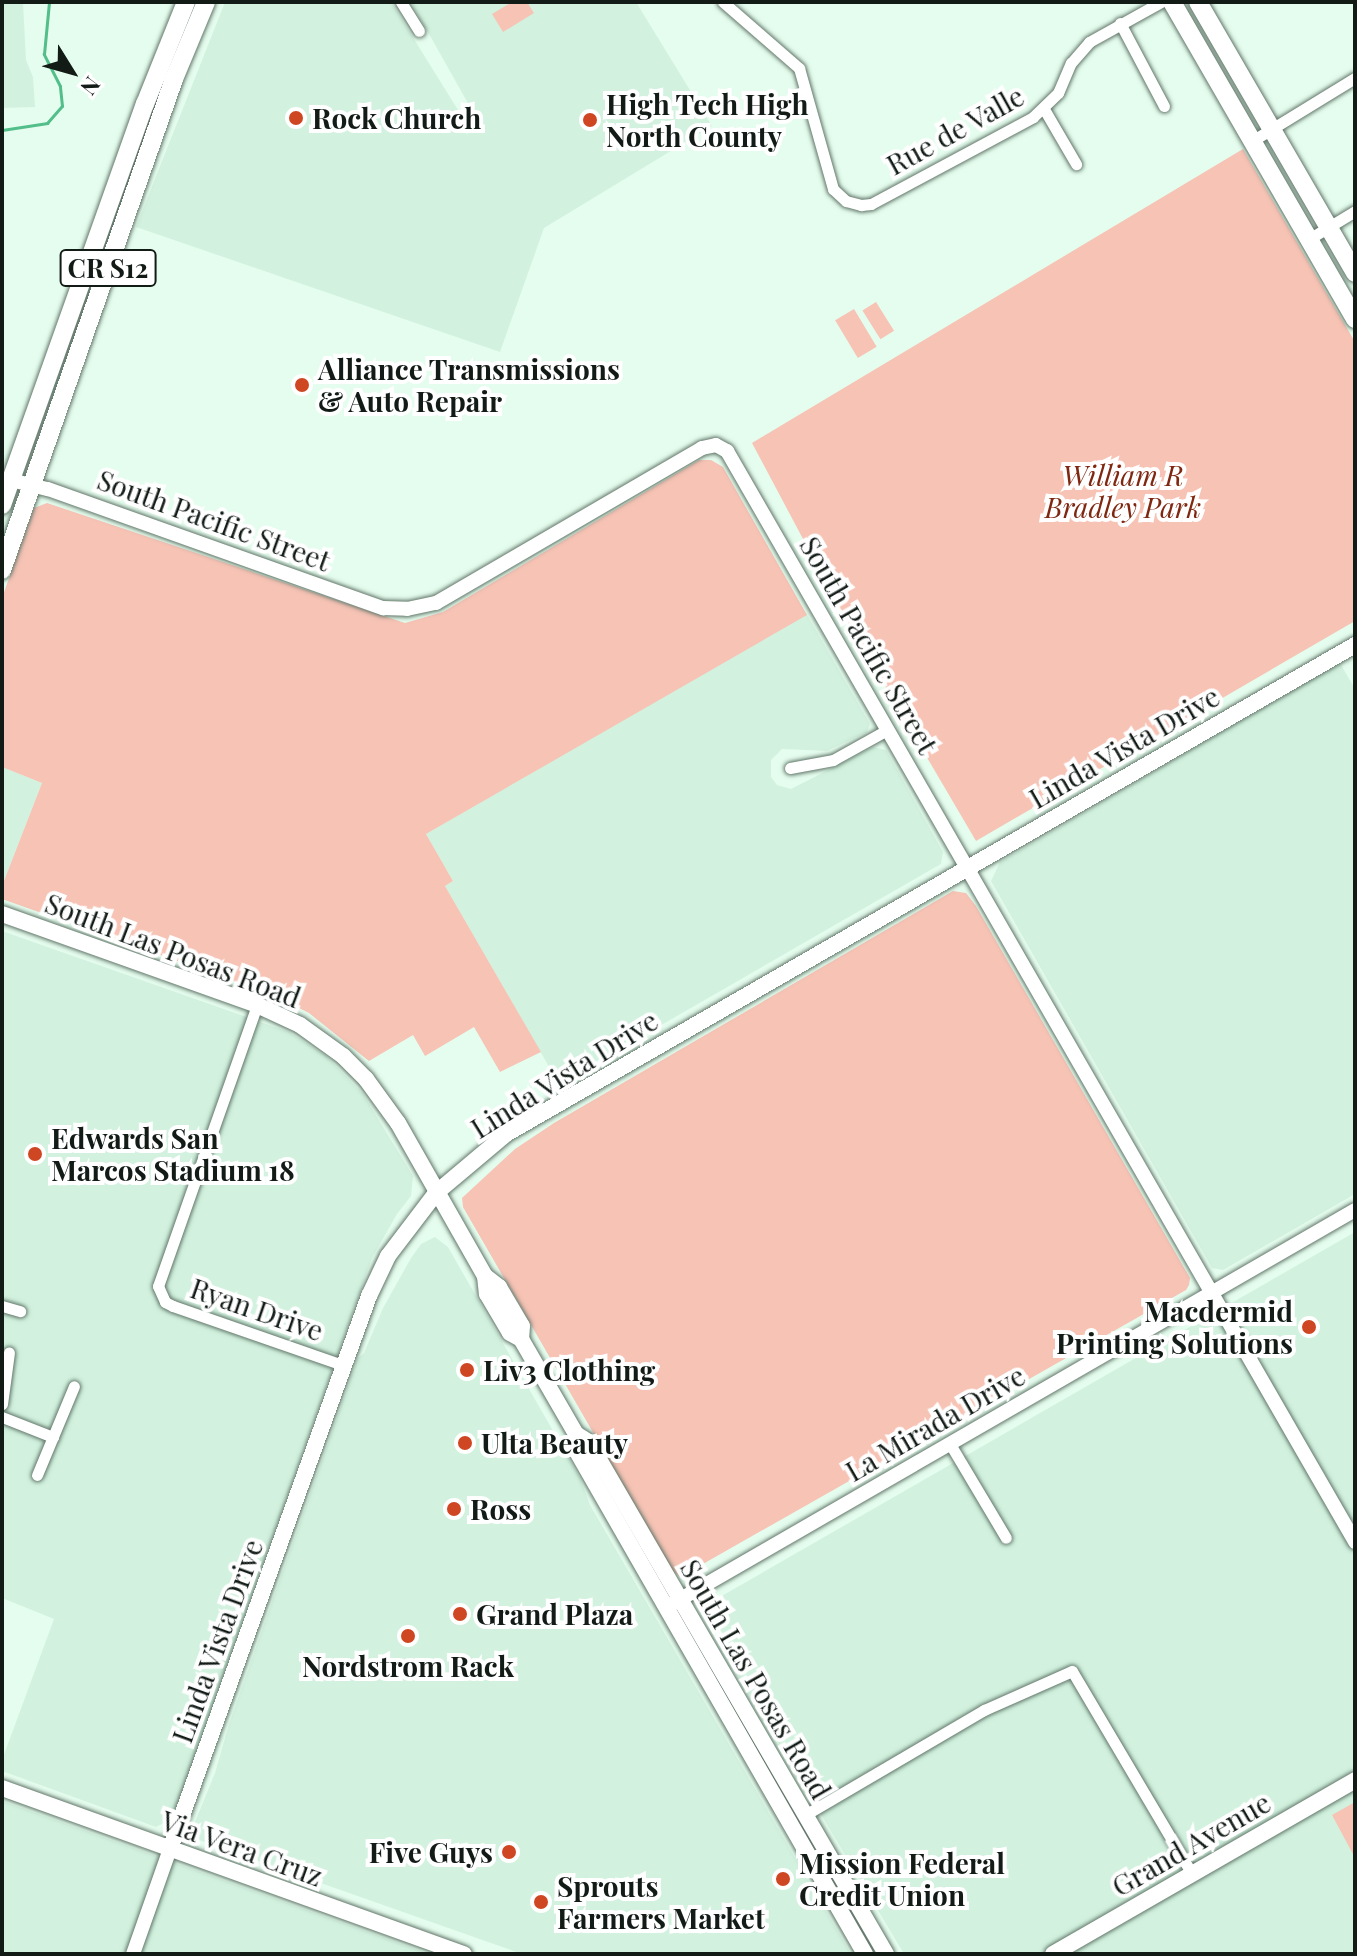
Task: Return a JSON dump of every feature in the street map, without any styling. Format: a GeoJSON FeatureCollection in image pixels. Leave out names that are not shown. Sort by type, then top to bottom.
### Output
{"type":"FeatureCollection","features":[{"type":"Feature","properties":{"kind":"main road","name":"CR S12"},"geometry":{"type":"LineString","coordinates":[[2,505],[145,104],[186,2]]}},
{"type":"Feature","properties":{"kind":"main road","name":"CR S12"},"geometry":{"type":"LineString","coordinates":[[2,570],[174,79],[206,2]]}},
{"type":"Feature","properties":{"kind":"main road"},"geometry":{"type":"LineString","coordinates":[[1172,2],[1355,319]]}},
{"type":"Feature","properties":{"kind":"main road"},"geometry":{"type":"LineString","coordinates":[[1198,2],[1355,273]]}},
{"type":"Feature","properties":{"kind":"main road","name":"Linda Vista Drive"},"geometry":{"type":"LineString","coordinates":[[170,1849],[342,1365],[388,1256],[436,1193],[506,1134],[1355,645]]}},
{"type":"Feature","properties":{"kind":"main road","name":"South Las Posas Road"},"geometry":{"type":"LineString","coordinates":[[2,914],[257,1005],[312,1031],[359,1071],[383,1100],[485,1276],[487,1294],[510,1333],[521,1339],[576,1434],[576,1450],[805,1815],[886,1954]]}},
{"type":"Feature","properties":{"kind":"main road","name":"South Las Posas Road"},"geometry":{"type":"LineString","coordinates":[[672,1604],[865,1954]]}},
{"type":"Feature","properties":{"kind":"main road","name":"Grand Avenue"},"geometry":{"type":"LineString","coordinates":[[1053,1954],[1355,1780]]}},
{"type":"Feature","properties":{"kind":"main road","name":"Via Vera Cruz"},"geometry":{"type":"LineString","coordinates":[[2,1788],[464,1954]]}},
{"type":"Feature","properties":{"kind":"street"},"geometry":{"type":"LineString","coordinates":[[401,2],[419,31]]}},
{"type":"Feature","properties":{"kind":"street","name":"Rue de Valle"},"geometry":{"type":"LineString","coordinates":[[723,2],[799,68],[833,189],[846,201],[871,204],[1044,109],[1058,93],[1071,63],[1089,42],[1161,2]]}},
{"type":"Feature","properties":{"kind":"street"},"geometry":{"type":"LineString","coordinates":[[1120,23],[1164,106]]}},
{"type":"Feature","properties":{"kind":"street"},"geometry":{"type":"LineString","coordinates":[[1252,141],[1355,78]]}},
{"type":"Feature","properties":{"kind":"street"},"geometry":{"type":"LineString","coordinates":[[1044,109],[1076,164]]}},
{"type":"Feature","properties":{"kind":"street"},"geometry":{"type":"LineString","coordinates":[[1309,239],[1355,211]]}},
{"type":"Feature","properties":{"kind":"street","name":"South Pacific Street"},"geometry":{"type":"LineString","coordinates":[[11,480],[33,485],[383,608],[407,609],[436,603],[702,448],[716,445],[732,458],[1355,1542]]}},
{"type":"Feature","properties":{"kind":"street"},"geometry":{"type":"LineString","coordinates":[[790,768],[833,760],[887,730]]}},
{"type":"Feature","properties":{"kind":"street","name":"Ryan Drive"},"geometry":{"type":"LineString","coordinates":[[257,1005],[162,1270],[160,1294],[173,1306],[342,1365]]}},
{"type":"Feature","properties":{"kind":"street","name":"La Mirada Drive"},"geometry":{"type":"LineString","coordinates":[[672,1604],[1355,1210]]}},
{"type":"Feature","properties":{"kind":"street"},"geometry":{"type":"LineString","coordinates":[[2,1306],[20,1311]]}},
{"type":"Feature","properties":{"kind":"street"},"geometry":{"type":"LineString","coordinates":[[2,1404],[9,1352]]}},
{"type":"Feature","properties":{"kind":"street"},"geometry":{"type":"LineString","coordinates":[[37,1475],[74,1386]]}},
{"type":"Feature","properties":{"kind":"street"},"geometry":{"type":"LineString","coordinates":[[2,1417],[53,1437]]}},
{"type":"Feature","properties":{"kind":"street"},"geometry":{"type":"LineString","coordinates":[[950,1444],[1006,1538]]}},
{"type":"Feature","properties":{"kind":"street"},"geometry":{"type":"LineString","coordinates":[[805,1815],[984,1710],[1072,1671],[1192,1874]]}},
{"type":"Feature","properties":{"kind":"street","name":"Linda Vista Drive"},"geometry":{"type":"LineString","coordinates":[[133,1954],[170,1849]]}},
{"type":"Feature","properties":{"kind":"shaded area"},"geometry":{"type":"Polygon","coordinates":[[[2,2],[23,2],[26,60],[33,77],[35,107],[2,108],[2,2]]]}},
{"type":"Feature","properties":{"kind":"shaded area"},"geometry":{"type":"Polygon","coordinates":[[[225,2],[391,2],[458,110],[467,135],[474,114],[411,2],[636,2],[712,126],[544,228],[500,352],[136,227],[225,2]]]}},
{"type":"Feature","properties":{"kind":"shaded area"},"geometry":{"type":"Polygon","coordinates":[[[806,613],[870,724],[867,732],[827,751],[782,749],[771,760],[771,777],[777,785],[791,789],[873,747],[886,750],[943,852],[941,864],[559,1084],[445,886],[453,881],[426,834],[806,613]]]}},
{"type":"Feature","properties":{"kind":"shaded area"},"geometry":{"type":"Polygon","coordinates":[[[1340,663],[1355,689],[1355,1194],[1223,1270],[1212,1268],[991,881],[1000,862],[1340,663]]]}},
{"type":"Feature","properties":{"kind":"shaded area"},"geometry":{"type":"Polygon","coordinates":[[[2,767],[42,783],[2,886],[2,767]]]}},
{"type":"Feature","properties":{"kind":"shaded area"},"geometry":{"type":"Polygon","coordinates":[[[2,931],[289,1032],[326,1056],[363,1094],[413,1176],[411,1196],[372,1258],[172,1819],[156,1827],[2,1771],[2,1760],[54,1619],[2,1598],[2,931]]]}},
{"type":"Feature","properties":{"kind":"shaded area"},"geometry":{"type":"Polygon","coordinates":[[[1355,1232],[1355,1954],[904,1954],[699,1609],[1355,1232]]]}},
{"type":"Feature","properties":{"kind":"shaded area","name":"Grand Plaza"},"geometry":{"type":"Polygon","coordinates":[[[435,1237],[448,1247],[580,1478],[590,1505],[851,1954],[522,1954],[199,1840],[193,1827],[215,1773],[229,1724],[358,1358],[364,1353],[383,1308],[411,1258],[421,1244],[435,1237]]]}},
{"type":"Feature","properties":{"kind":"shaded area"},"geometry":{"type":"Polygon","coordinates":[[[2,1801],[429,1954],[2,1954],[2,1801]]]}},
{"type":"Feature","properties":{"kind":"green space"},"geometry":{"type":"Polygon","coordinates":[[[512,2],[527,2],[534,13],[503,32],[492,14],[512,2]]]}},
{"type":"Feature","properties":{"kind":"green space","name":"William R Bradley Park"},"geometry":{"type":"Polygon","coordinates":[[[1243,149],[1355,342],[1355,621],[976,841],[844,616],[752,443],[1243,149]]]}},
{"type":"Feature","properties":{"kind":"green space"},"geometry":{"type":"Polygon","coordinates":[[[876,302],[894,331],[880,339],[862,310],[876,302]]]}},
{"type":"Feature","properties":{"kind":"green space"},"geometry":{"type":"Polygon","coordinates":[[[854,309],[877,347],[858,358],[835,320],[854,309]]]}},
{"type":"Feature","properties":{"kind":"green space"},"geometry":{"type":"Polygon","coordinates":[[[699,460],[711,460],[723,467],[807,615],[426,834],[453,881],[445,886],[541,1052],[500,1072],[474,1027],[425,1056],[413,1035],[369,1061],[309,1013],[273,995],[2,899],[2,886],[42,783],[2,767],[2,598],[34,508],[47,503],[405,623],[443,612],[699,460]]]}},
{"type":"Feature","properties":{"kind":"green space"},"geometry":{"type":"Polygon","coordinates":[[[953,891],[966,893],[976,906],[1190,1278],[1189,1285],[1186,1290],[680,1577],[673,1571],[463,1207],[462,1198],[515,1149],[554,1123],[953,891]]]}},
{"type":"Feature","properties":{"kind":"green space"},"geometry":{"type":"Polygon","coordinates":[[[1355,1802],[1355,1858],[1332,1815],[1355,1802]]]}},
{"type":"Feature","properties":{"kind":"waterway"},"geometry":{"type":"LineString","coordinates":[[2,130],[47,123],[62,106],[60,86],[44,54],[49,2]]}},
{"type":"Feature","properties":{"kind":"place","name":"Rock Church"},"geometry":{"type":"Point","coordinates":[296,118]}},
{"type":"Feature","properties":{"kind":"place","name":"High Tech High North County"},"geometry":{"type":"Point","coordinates":[590,120]}},
{"type":"Feature","properties":{"kind":"place","name":"Alliance Transmissions & Auto Repair"},"geometry":{"type":"Point","coordinates":[302,385]}},
{"type":"Feature","properties":{"kind":"place","name":"Edwards San Marcos Stadium 18"},"geometry":{"type":"Point","coordinates":[35,1154]}},
{"type":"Feature","properties":{"kind":"place","name":"Macdermid Printing Solutions"},"geometry":{"type":"Point","coordinates":[1309,1327]}},
{"type":"Feature","properties":{"kind":"place","name":"Liv3 Clothing"},"geometry":{"type":"Point","coordinates":[467,1370]}},
{"type":"Feature","properties":{"kind":"place","name":"Ulta Beauty"},"geometry":{"type":"Point","coordinates":[465,1443]}},
{"type":"Feature","properties":{"kind":"place","name":"Ross"},"geometry":{"type":"Point","coordinates":[454,1509]}},
{"type":"Feature","properties":{"kind":"place","name":"Grand Plaza"},"geometry":{"type":"Point","coordinates":[460,1614]}},
{"type":"Feature","properties":{"kind":"place","name":"Nordstrom Rack"},"geometry":{"type":"Point","coordinates":[408,1636]}},
{"type":"Feature","properties":{"kind":"place","name":"Five Guys"},"geometry":{"type":"Point","coordinates":[509,1852]}},
{"type":"Feature","properties":{"kind":"place","name":"Mission Federal Credit Union"},"geometry":{"type":"Point","coordinates":[783,1879]}},
{"type":"Feature","properties":{"kind":"place","name":"Sprouts Farmers Market"},"geometry":{"type":"Point","coordinates":[541,1902]}}]}
